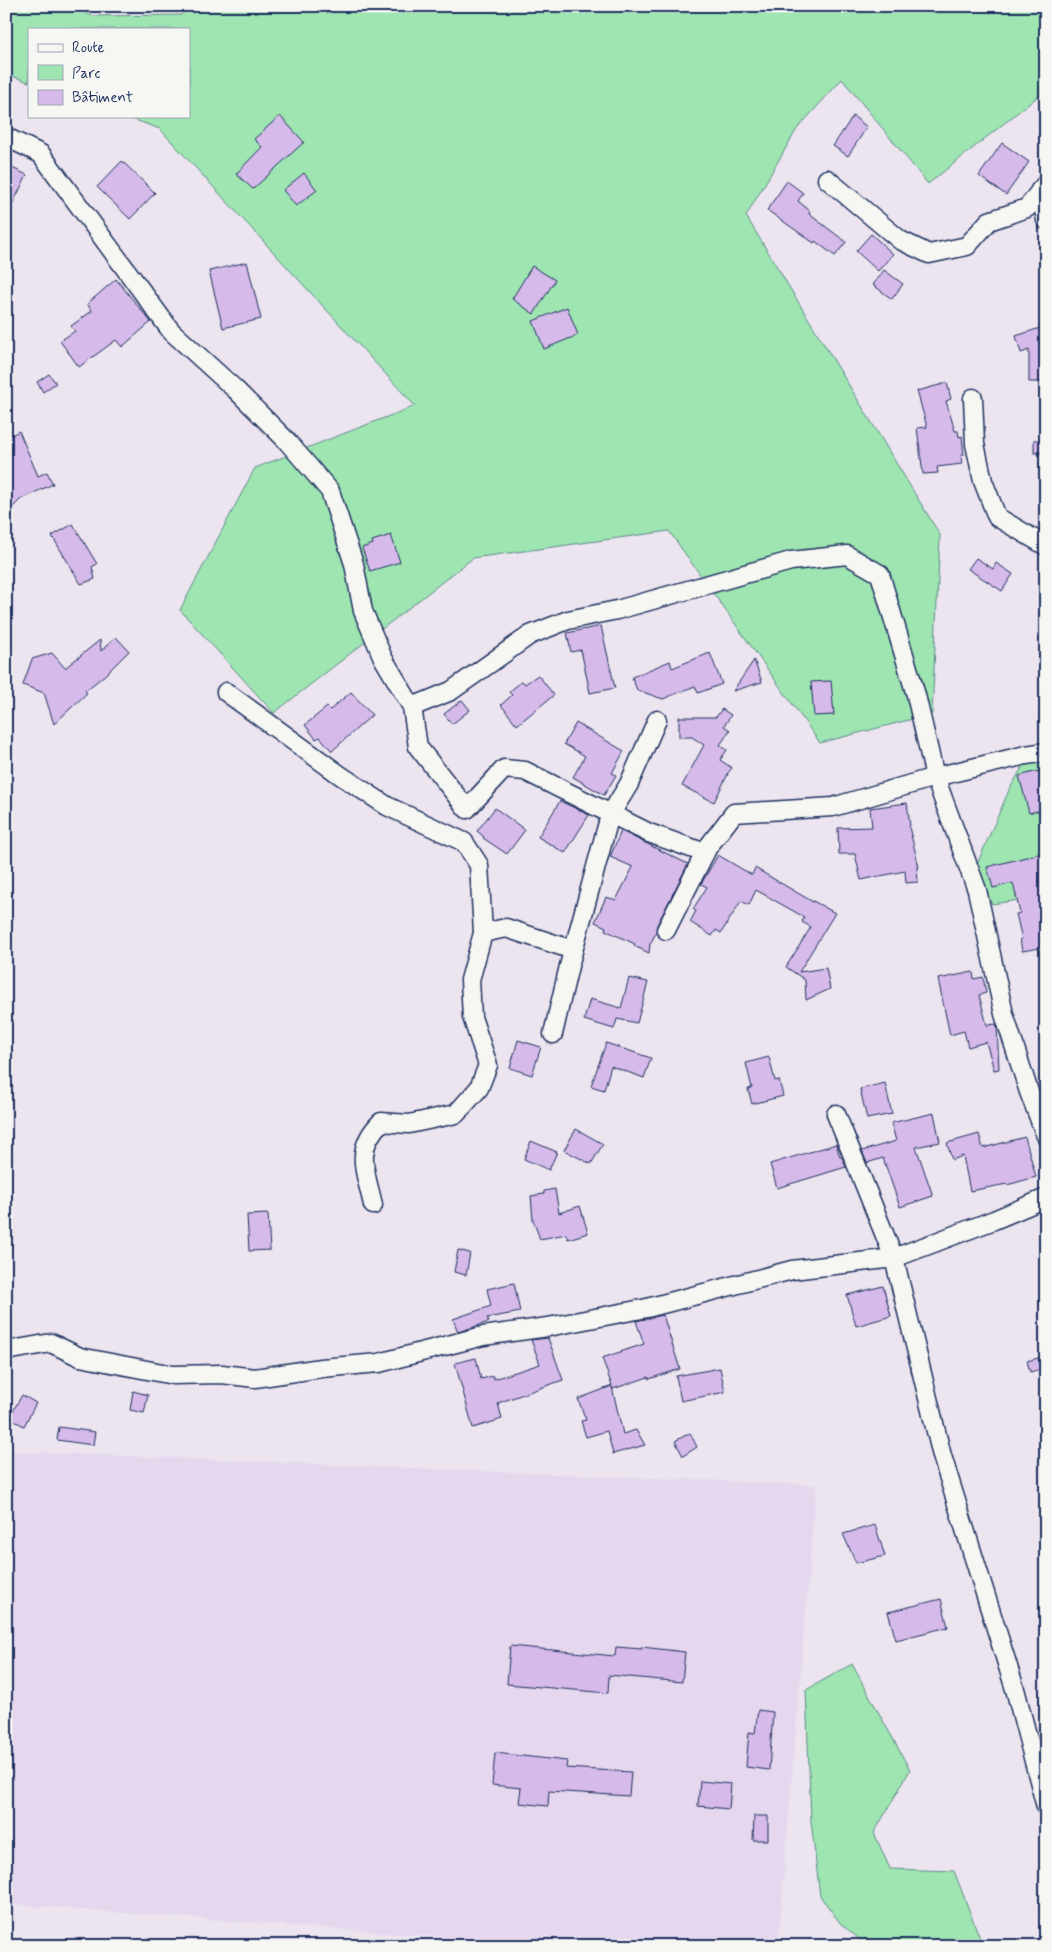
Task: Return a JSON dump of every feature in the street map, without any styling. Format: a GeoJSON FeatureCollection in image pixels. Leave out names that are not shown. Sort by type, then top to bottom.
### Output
{"type":"FeatureCollection","features":[{"type":"Feature","properties":{"kind":"street"},"geometry":{"type":"LineString","coordinates":[[6,137],[41,154],[171,331],[236,390],[286,440],[330,492],[354,564],[363,611],[383,658],[412,707],[418,746],[467,809],[504,769],[525,771],[649,833],[705,853]]}},
{"type":"Feature","properties":{"kind":"street"},"geometry":{"type":"LineString","coordinates":[[827,180],[900,240],[929,254],[967,246],[989,221],[1027,208],[1043,186]]}},
{"type":"Feature","properties":{"kind":"street"},"geometry":{"type":"LineString","coordinates":[[1043,186],[1046,220]]}},
{"type":"Feature","properties":{"kind":"street"},"geometry":{"type":"LineString","coordinates":[[973,398],[976,444],[981,472],[997,517],[1046,546]]}},
{"type":"Feature","properties":{"kind":"street"},"geometry":{"type":"LineString","coordinates":[[412,707],[451,692],[530,635],[568,620],[617,610],[791,561],[848,555],[880,574],[916,695],[936,777],[977,890],[1004,1014],[1029,1092],[1046,1136]]}},
{"type":"Feature","properties":{"kind":"street"},"geometry":{"type":"LineString","coordinates":[[226,692],[340,775],[387,806],[464,842],[479,865],[483,933],[470,980],[472,1017],[488,1066],[480,1088],[456,1114],[409,1124],[381,1122],[372,1132],[362,1156],[373,1205]]}},
{"type":"Feature","properties":{"kind":"street"},"geometry":{"type":"LineString","coordinates":[[554,1034],[573,950],[610,815],[629,784],[657,720]]}},
{"type":"Feature","properties":{"kind":"street"},"geometry":{"type":"LineString","coordinates":[[666,930],[705,853],[734,813],[833,807],[936,777],[1026,755],[1046,752]]}},
{"type":"Feature","properties":{"kind":"street"},"geometry":{"type":"LineString","coordinates":[[483,933],[506,928],[573,950]]}},
{"type":"Feature","properties":{"kind":"street"},"geometry":{"type":"LineString","coordinates":[[836,1114],[894,1258],[942,1456],[1015,1689],[1046,1807]]}},
{"type":"Feature","properties":{"kind":"street"},"geometry":{"type":"LineString","coordinates":[[6,1351],[51,1343],[80,1356],[174,1375],[222,1374],[255,1378],[321,1368],[379,1363],[483,1336],[548,1327],[647,1308],[792,1270],[894,1258],[1046,1198]]}},
{"type":"Feature","properties":{"kind":"shaded area"},"geometry":{"type":"Polygon","coordinates":[[[6,1451],[816,1485],[778,1946],[558,1946],[6,1904],[6,1451]]]}},
{"type":"Feature","properties":{"kind":"green space"},"geometry":{"type":"Polygon","coordinates":[[[6,6],[68,6],[93,16],[180,15],[196,6],[1046,6],[1046,90],[928,184],[842,79],[797,129],[746,216],[940,535],[932,714],[820,743],[669,531],[473,558],[274,713],[180,610],[255,468],[415,406],[160,129],[130,118],[190,118],[190,28],[28,28],[28,82],[6,74],[6,6]]]}},
{"type":"Feature","properties":{"kind":"green space"},"geometry":{"type":"Polygon","coordinates":[[[1025,763],[1046,764],[1046,896],[992,904],[974,871],[1010,788],[1025,763]]]}},
{"type":"Feature","properties":{"kind":"green space"},"geometry":{"type":"Polygon","coordinates":[[[852,1664],[910,1770],[874,1833],[890,1869],[954,1871],[983,1946],[868,1946],[841,1924],[820,1896],[811,1821],[806,1690],[852,1664]]]}},
{"type":"Feature","properties":{"kind":"building"},"geometry":{"type":"Polygon","coordinates":[[[280,116],[304,142],[253,189],[236,174],[262,147],[254,139],[280,116]]]}},
{"type":"Feature","properties":{"kind":"building"},"geometry":{"type":"Polygon","coordinates":[[[853,116],[867,127],[848,156],[833,146],[853,116]]]}},
{"type":"Feature","properties":{"kind":"building"},"geometry":{"type":"Polygon","coordinates":[[[1002,143],[1029,162],[1006,195],[979,176],[1002,143]]]}},
{"type":"Feature","properties":{"kind":"building"},"geometry":{"type":"Polygon","coordinates":[[[122,161],[155,193],[130,219],[97,187],[122,161]]]}},
{"type":"Feature","properties":{"kind":"building"},"geometry":{"type":"Polygon","coordinates":[[[6,165],[27,175],[6,217],[6,165]]]}},
{"type":"Feature","properties":{"kind":"building"},"geometry":{"type":"Polygon","coordinates":[[[304,173],[317,190],[296,206],[283,190],[304,173]]]}},
{"type":"Feature","properties":{"kind":"building"},"geometry":{"type":"Polygon","coordinates":[[[787,181],[803,193],[798,201],[810,211],[809,214],[846,242],[835,256],[767,210],[787,181]]]}},
{"type":"Feature","properties":{"kind":"building"},"geometry":{"type":"Polygon","coordinates":[[[871,234],[893,254],[878,271],[856,251],[871,234]]]}},
{"type":"Feature","properties":{"kind":"building"},"geometry":{"type":"Polygon","coordinates":[[[247,262],[261,319],[223,328],[209,271],[247,262]]]}},
{"type":"Feature","properties":{"kind":"building"},"geometry":{"type":"Polygon","coordinates":[[[532,266],[555,280],[534,314],[512,299],[532,266]]]}},
{"type":"Feature","properties":{"kind":"building"},"geometry":{"type":"Polygon","coordinates":[[[884,270],[903,284],[892,299],[873,285],[884,270]]]}},
{"type":"Feature","properties":{"kind":"building"},"geometry":{"type":"Polygon","coordinates":[[[116,279],[151,322],[122,347],[116,340],[79,367],[60,341],[75,331],[71,326],[92,311],[87,304],[116,279]]]}},
{"type":"Feature","properties":{"kind":"building"},"geometry":{"type":"Polygon","coordinates":[[[567,307],[578,335],[544,349],[533,321],[567,307]]]}},
{"type":"Feature","properties":{"kind":"building"},"geometry":{"type":"Polygon","coordinates":[[[1046,326],[1044,382],[1029,382],[1029,350],[1021,353],[1016,336],[1046,326]]]}},
{"type":"Feature","properties":{"kind":"building"},"geometry":{"type":"Polygon","coordinates":[[[49,374],[56,383],[43,392],[37,382],[49,374]]]}},
{"type":"Feature","properties":{"kind":"building"},"geometry":{"type":"Polygon","coordinates":[[[947,383],[951,399],[946,401],[955,431],[958,431],[959,437],[962,436],[964,455],[961,455],[962,464],[937,467],[938,473],[923,474],[917,428],[927,427],[917,391],[947,383]]]}},
{"type":"Feature","properties":{"kind":"building"},"geometry":{"type":"Polygon","coordinates":[[[19,431],[38,476],[47,472],[53,484],[21,499],[6,514],[6,438],[19,431]]]}},
{"type":"Feature","properties":{"kind":"building"},"geometry":{"type":"Polygon","coordinates":[[[1034,440],[1046,440],[1046,453],[1034,453],[1034,440]]]}},
{"type":"Feature","properties":{"kind":"building"},"geometry":{"type":"Polygon","coordinates":[[[73,524],[97,564],[92,567],[95,579],[81,584],[52,536],[73,524]]]}},
{"type":"Feature","properties":{"kind":"building"},"geometry":{"type":"Polygon","coordinates":[[[391,535],[400,562],[370,571],[362,548],[373,544],[372,541],[391,535]]]}},
{"type":"Feature","properties":{"kind":"building"},"geometry":{"type":"Polygon","coordinates":[[[976,558],[993,569],[996,563],[1013,574],[1002,591],[968,569],[976,558]]]}},
{"type":"Feature","properties":{"kind":"building"},"geometry":{"type":"Polygon","coordinates":[[[601,626],[615,688],[590,693],[581,650],[571,652],[567,633],[601,626]]]}},
{"type":"Feature","properties":{"kind":"building"},"geometry":{"type":"Polygon","coordinates":[[[116,637],[129,651],[106,674],[85,691],[87,693],[54,724],[44,693],[23,685],[32,659],[52,653],[65,668],[100,640],[101,651],[116,637]]]}},
{"type":"Feature","properties":{"kind":"building"},"geometry":{"type":"Polygon","coordinates":[[[710,653],[722,684],[698,693],[695,686],[663,699],[637,690],[632,677],[670,661],[672,668],[710,653]]]}},
{"type":"Feature","properties":{"kind":"building"},"geometry":{"type":"Polygon","coordinates":[[[754,660],[762,682],[733,691],[754,660]]]}},
{"type":"Feature","properties":{"kind":"building"},"geometry":{"type":"Polygon","coordinates":[[[538,675],[554,695],[517,725],[501,705],[512,695],[509,692],[522,681],[525,684],[538,675]]]}},
{"type":"Feature","properties":{"kind":"building"},"geometry":{"type":"Polygon","coordinates":[[[831,681],[834,715],[814,716],[811,682],[831,681]]]}},
{"type":"Feature","properties":{"kind":"building"},"geometry":{"type":"Polygon","coordinates":[[[351,692],[372,715],[332,751],[320,737],[316,739],[305,725],[327,707],[330,710],[351,692]]]}},
{"type":"Feature","properties":{"kind":"building"},"geometry":{"type":"Polygon","coordinates":[[[462,700],[470,710],[452,724],[444,714],[462,700]]]}},
{"type":"Feature","properties":{"kind":"building"},"geometry":{"type":"Polygon","coordinates":[[[722,709],[731,715],[724,726],[730,730],[720,745],[727,750],[720,760],[732,768],[727,774],[714,802],[682,786],[704,745],[692,737],[679,737],[679,717],[716,717],[722,709]]]}},
{"type":"Feature","properties":{"kind":"building"},"geometry":{"type":"Polygon","coordinates":[[[576,723],[624,751],[612,773],[616,775],[604,795],[573,777],[585,756],[564,744],[576,723]]]}},
{"type":"Feature","properties":{"kind":"building"},"geometry":{"type":"Polygon","coordinates":[[[1042,770],[1046,782],[1046,809],[1029,813],[1019,776],[1042,770]]]}},
{"type":"Feature","properties":{"kind":"building"},"geometry":{"type":"Polygon","coordinates":[[[560,801],[589,815],[565,853],[538,837],[560,801]]]}},
{"type":"Feature","properties":{"kind":"building"},"geometry":{"type":"Polygon","coordinates":[[[907,803],[909,827],[919,867],[917,868],[918,882],[906,883],[905,871],[861,880],[855,854],[839,854],[838,828],[872,827],[870,808],[907,803]]]}},
{"type":"Feature","properties":{"kind":"building"},"geometry":{"type":"Polygon","coordinates":[[[495,808],[525,830],[507,854],[483,838],[477,831],[495,808]]]}},
{"type":"Feature","properties":{"kind":"building"},"geometry":{"type":"Polygon","coordinates":[[[621,831],[688,864],[657,925],[656,933],[650,944],[649,953],[605,930],[606,927],[595,922],[606,897],[616,900],[633,867],[610,857],[621,831]]]}},
{"type":"Feature","properties":{"kind":"building"},"geometry":{"type":"Polygon","coordinates":[[[1046,852],[1046,947],[1022,951],[1020,939],[1022,939],[1016,914],[1020,913],[1013,883],[993,888],[987,867],[1046,852]]]}},
{"type":"Feature","properties":{"kind":"building"},"geometry":{"type":"Polygon","coordinates":[[[718,855],[752,875],[755,868],[835,913],[799,972],[826,968],[830,989],[806,1000],[805,980],[786,967],[811,927],[802,922],[804,917],[756,890],[749,905],[741,901],[721,933],[716,930],[712,936],[690,922],[696,911],[693,909],[707,887],[701,884],[718,855]]]}},
{"type":"Feature","properties":{"kind":"building"},"geometry":{"type":"Polygon","coordinates":[[[973,972],[974,979],[983,977],[986,993],[979,995],[987,1025],[996,1024],[997,1026],[999,1069],[994,1070],[986,1042],[968,1047],[964,1031],[950,1035],[938,979],[973,972]]]}},
{"type":"Feature","properties":{"kind":"building"},"geometry":{"type":"Polygon","coordinates":[[[629,978],[648,982],[637,1023],[617,1019],[614,1029],[584,1020],[590,999],[621,1008],[629,978]]]}},
{"type":"Feature","properties":{"kind":"building"},"geometry":{"type":"Polygon","coordinates":[[[518,1040],[541,1047],[532,1075],[510,1068],[518,1040]]]}},
{"type":"Feature","properties":{"kind":"building"},"geometry":{"type":"Polygon","coordinates":[[[606,1043],[651,1058],[644,1078],[611,1066],[604,1090],[591,1086],[606,1043]]]}},
{"type":"Feature","properties":{"kind":"building"},"geometry":{"type":"Polygon","coordinates":[[[769,1057],[775,1081],[779,1080],[783,1096],[752,1104],[748,1089],[752,1088],[746,1063],[769,1057]]]}},
{"type":"Feature","properties":{"kind":"building"},"geometry":{"type":"Polygon","coordinates":[[[885,1083],[892,1114],[867,1119],[860,1089],[885,1083]]]}},
{"type":"Feature","properties":{"kind":"building"},"geometry":{"type":"Polygon","coordinates":[[[934,1113],[940,1142],[916,1147],[933,1196],[900,1207],[883,1158],[867,1163],[862,1151],[896,1141],[891,1123],[934,1113]]]}},
{"type":"Feature","properties":{"kind":"building"},"geometry":{"type":"Polygon","coordinates":[[[576,1129],[603,1144],[591,1164],[564,1150],[576,1129]]]}},
{"type":"Feature","properties":{"kind":"building"},"geometry":{"type":"Polygon","coordinates":[[[979,1134],[983,1148],[1025,1137],[1036,1177],[1007,1185],[970,1191],[963,1156],[952,1160],[947,1143],[979,1134]]]}},
{"type":"Feature","properties":{"kind":"building"},"geometry":{"type":"Polygon","coordinates":[[[531,1141],[557,1152],[549,1170],[524,1159],[531,1141]]]}},
{"type":"Feature","properties":{"kind":"building"},"geometry":{"type":"Polygon","coordinates":[[[836,1144],[840,1157],[842,1157],[846,1167],[777,1188],[770,1164],[836,1144]]]}},
{"type":"Feature","properties":{"kind":"building"},"geometry":{"type":"Polygon","coordinates":[[[555,1189],[559,1213],[580,1206],[588,1233],[568,1239],[566,1234],[540,1239],[533,1220],[531,1196],[544,1194],[544,1191],[555,1189]]]}},
{"type":"Feature","properties":{"kind":"building"},"geometry":{"type":"Polygon","coordinates":[[[268,1214],[270,1250],[249,1251],[247,1215],[268,1214]]]}},
{"type":"Feature","properties":{"kind":"building"},"geometry":{"type":"Polygon","coordinates":[[[458,1250],[470,1253],[466,1275],[454,1272],[458,1250]]]}},
{"type":"Feature","properties":{"kind":"building"},"geometry":{"type":"Polygon","coordinates":[[[514,1283],[520,1312],[487,1318],[489,1322],[458,1332],[453,1319],[491,1306],[487,1289],[514,1283]]]}},
{"type":"Feature","properties":{"kind":"building"},"geometry":{"type":"Polygon","coordinates":[[[883,1286],[891,1316],[856,1326],[847,1295],[883,1286]]]}},
{"type":"Feature","properties":{"kind":"building"},"geometry":{"type":"Polygon","coordinates":[[[663,1315],[680,1369],[613,1389],[612,1387],[623,1434],[636,1430],[645,1445],[613,1454],[607,1431],[586,1437],[581,1421],[586,1420],[578,1399],[612,1386],[602,1358],[644,1344],[636,1321],[663,1315]]]}},
{"type":"Feature","properties":{"kind":"building"},"geometry":{"type":"Polygon","coordinates":[[[548,1338],[563,1380],[498,1403],[502,1419],[473,1428],[455,1363],[476,1358],[481,1379],[493,1376],[494,1379],[540,1364],[531,1340],[548,1338]]]}},
{"type":"Feature","properties":{"kind":"building"},"geometry":{"type":"Polygon","coordinates":[[[1046,1356],[1046,1368],[1030,1372],[1027,1361],[1046,1356]]]}},
{"type":"Feature","properties":{"kind":"building"},"geometry":{"type":"Polygon","coordinates":[[[720,1368],[725,1392],[681,1401],[676,1376],[720,1368]]]}},
{"type":"Feature","properties":{"kind":"building"},"geometry":{"type":"Polygon","coordinates":[[[133,1391],[148,1395],[144,1413],[130,1410],[133,1391]]]}},
{"type":"Feature","properties":{"kind":"building"},"geometry":{"type":"Polygon","coordinates":[[[22,1395],[36,1403],[24,1426],[9,1418],[22,1395]]]}},
{"type":"Feature","properties":{"kind":"building"},"geometry":{"type":"Polygon","coordinates":[[[59,1427],[95,1432],[93,1445],[57,1440],[59,1427]]]}},
{"type":"Feature","properties":{"kind":"building"},"geometry":{"type":"Polygon","coordinates":[[[690,1433],[697,1447],[683,1456],[675,1441],[690,1433]]]}},
{"type":"Feature","properties":{"kind":"building"},"geometry":{"type":"Polygon","coordinates":[[[875,1525],[885,1556],[856,1563],[843,1534],[875,1525]]]}},
{"type":"Feature","properties":{"kind":"building"},"geometry":{"type":"Polygon","coordinates":[[[941,1599],[948,1627],[896,1640],[888,1612],[941,1599]]]}},
{"type":"Feature","properties":{"kind":"building"},"geometry":{"type":"Polygon","coordinates":[[[510,1646],[615,1656],[616,1647],[642,1649],[642,1647],[685,1652],[682,1682],[609,1675],[608,1693],[507,1684],[510,1646]]]}},
{"type":"Feature","properties":{"kind":"building"},"geometry":{"type":"Polygon","coordinates":[[[758,1710],[773,1712],[769,1770],[746,1767],[749,1732],[755,1733],[758,1710]]]}},
{"type":"Feature","properties":{"kind":"building"},"geometry":{"type":"Polygon","coordinates":[[[495,1753],[567,1761],[566,1768],[631,1772],[629,1796],[549,1791],[548,1806],[519,1803],[521,1788],[492,1785],[495,1753]]]}},
{"type":"Feature","properties":{"kind":"building"},"geometry":{"type":"Polygon","coordinates":[[[700,1781],[731,1784],[729,1809],[698,1806],[700,1781]]]}},
{"type":"Feature","properties":{"kind":"building"},"geometry":{"type":"Polygon","coordinates":[[[754,1816],[768,1816],[768,1840],[753,1840],[754,1816]]]}}]}
